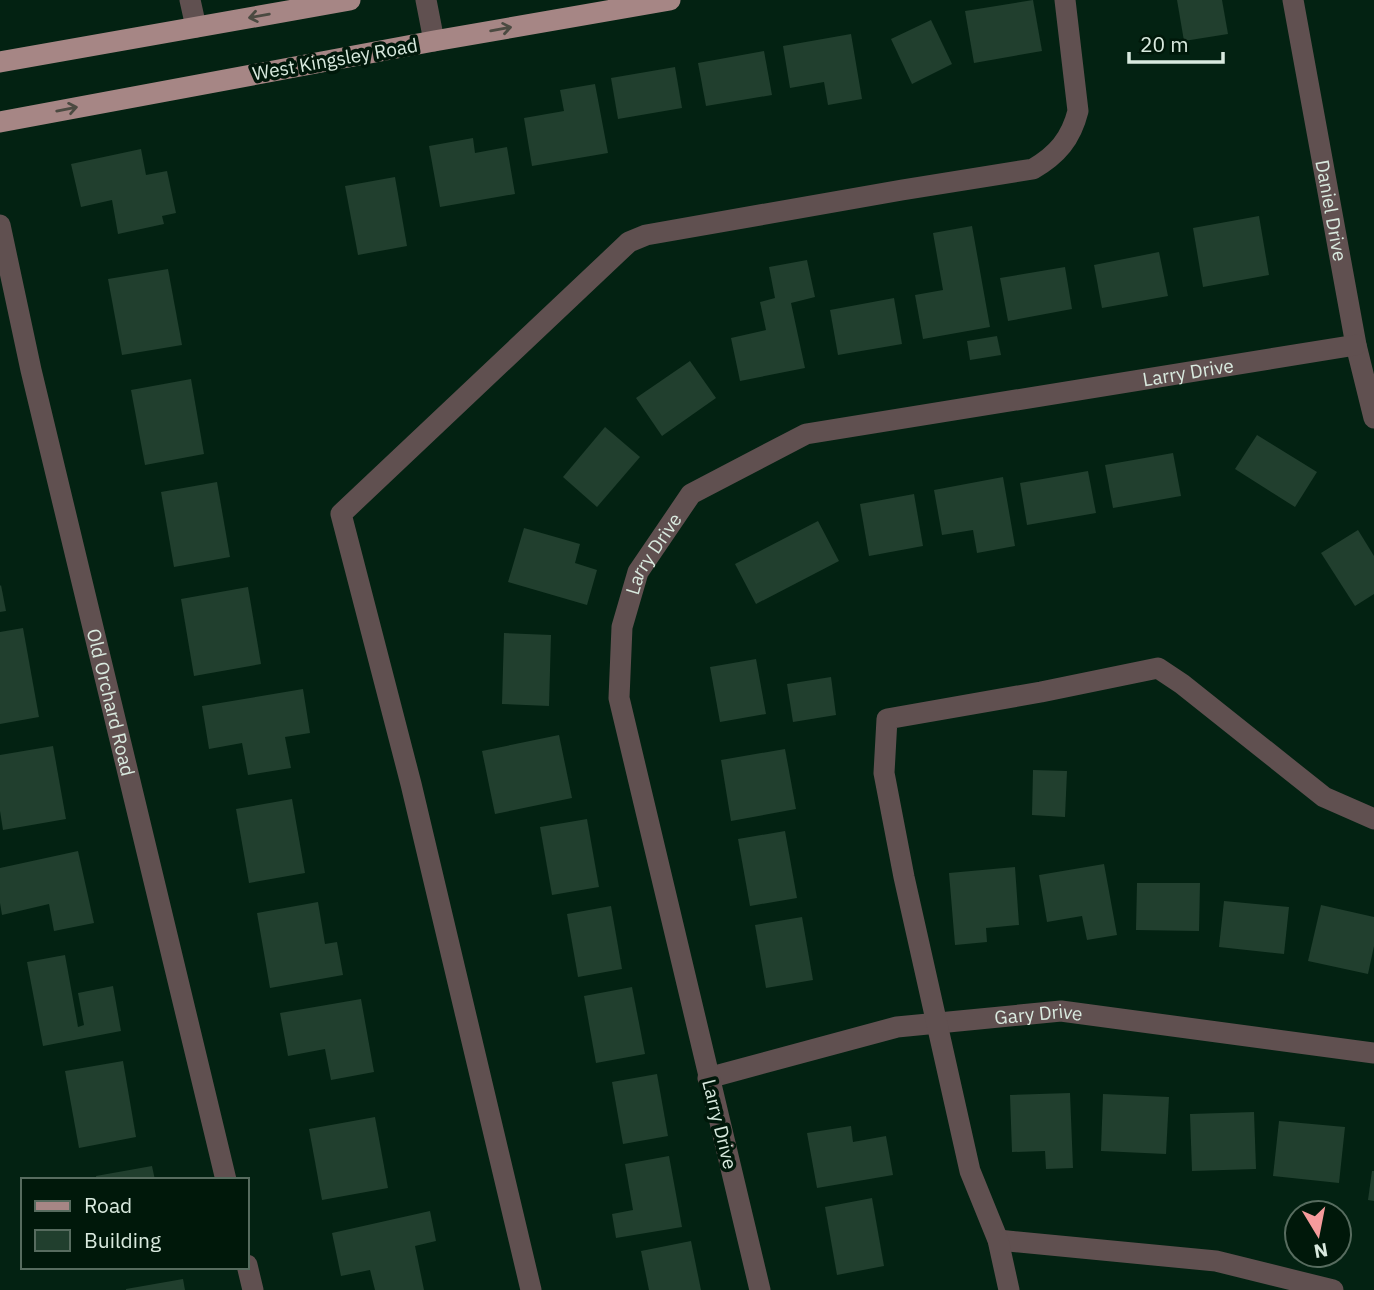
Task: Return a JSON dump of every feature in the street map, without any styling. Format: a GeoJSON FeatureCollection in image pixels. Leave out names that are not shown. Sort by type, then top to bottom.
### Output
{"type":"FeatureCollection","features":[{"type":"Feature","properties":{"kind":"main road"},"geometry":{"type":"LineString","coordinates":[[0,62],[350,0]]}},
{"type":"Feature","properties":{"kind":"main road","name":"West Kingsley Road"},"geometry":{"type":"LineString","coordinates":[[0,121],[670,0]]}},
{"type":"Feature","properties":{"kind":"street"},"geometry":{"type":"LineString","coordinates":[[190,0],[196,27]]}},
{"type":"Feature","properties":{"kind":"street"},"geometry":{"type":"LineString","coordinates":[[426,0],[434,41]]}},
{"type":"Feature","properties":{"kind":"street"},"geometry":{"type":"LineString","coordinates":[[531,1290],[411,784],[341,514],[629,242],[646,235],[1033,169],[1043,163],[1065,145],[1074,128],[1078,111],[1065,0]]}},
{"type":"Feature","properties":{"kind":"street","name":"Daniel Drive"},"geometry":{"type":"LineString","coordinates":[[1293,0],[1356,345],[1374,418]]}},
{"type":"Feature","properties":{"kind":"street","name":"Old Orchard Road"},"geometry":{"type":"LineString","coordinates":[[0,225],[34,384],[226,1178]]}},
{"type":"Feature","properties":{"kind":"street","name":"Larry Drive"},"geometry":{"type":"LineString","coordinates":[[760,1290],[619,698],[622,627],[638,572],[691,494],[806,434],[1356,345]]}},
{"type":"Feature","properties":{"kind":"street"},"geometry":{"type":"LineString","coordinates":[[1009,1290],[998,1240],[970,1171],[935,1023],[884,772],[887,719],[1158,668],[1324,797],[1374,819]]}},
{"type":"Feature","properties":{"kind":"street","name":"Gary Drive"},"geometry":{"type":"LineString","coordinates":[[708,1078],[897,1027],[1061,1011],[1374,1053]]}},
{"type":"Feature","properties":{"kind":"street"},"geometry":{"type":"LineString","coordinates":[[998,1240],[1216,1261],[1332,1290]]}},
{"type":"Feature","properties":{"kind":"street"},"geometry":{"type":"LineString","coordinates":[[248,1269],[253,1290]]}},
{"type":"Feature","properties":{"kind":"building"},"geometry":{"type":"Polygon","coordinates":[[[1033,0],[1042,51],[974,63],[965,11],[1033,0]]]}},
{"type":"Feature","properties":{"kind":"building"},"geometry":{"type":"Polygon","coordinates":[[[1177,0],[1222,0],[1228,34],[1184,41],[1177,0]]]}},
{"type":"Feature","properties":{"kind":"building"},"geometry":{"type":"Polygon","coordinates":[[[931,20],[952,64],[912,84],[891,39],[931,20]]]}},
{"type":"Feature","properties":{"kind":"building"},"geometry":{"type":"Polygon","coordinates":[[[851,34],[862,99],[828,105],[824,82],[790,88],[783,46],[851,34]]]}},
{"type":"Feature","properties":{"kind":"building"},"geometry":{"type":"Polygon","coordinates":[[[764,51],[772,95],[706,106],[698,63],[764,51]]]}},
{"type":"Feature","properties":{"kind":"building"},"geometry":{"type":"Polygon","coordinates":[[[675,67],[682,108],[618,119],[611,78],[675,67]]]}},
{"type":"Feature","properties":{"kind":"building"},"geometry":{"type":"Polygon","coordinates":[[[595,84],[608,153],[532,166],[524,118],[564,111],[560,90],[595,84]]]}},
{"type":"Feature","properties":{"kind":"building"},"geometry":{"type":"Polygon","coordinates":[[[473,138],[475,153],[507,147],[515,194],[440,207],[429,146],[473,138]]]}},
{"type":"Feature","properties":{"kind":"building"},"geometry":{"type":"Polygon","coordinates":[[[141,149],[146,175],[167,171],[176,213],[162,216],[164,224],[118,234],[112,200],[81,207],[71,164],[141,149]]]}},
{"type":"Feature","properties":{"kind":"building"},"geometry":{"type":"Polygon","coordinates":[[[395,177],[407,246],[358,255],[345,186],[395,177]]]}},
{"type":"Feature","properties":{"kind":"building"},"geometry":{"type":"Polygon","coordinates":[[[1259,216],[1269,275],[1203,287],[1193,228],[1259,216]]]}},
{"type":"Feature","properties":{"kind":"building"},"geometry":{"type":"Polygon","coordinates":[[[972,226],[990,327],[923,339],[915,295],[943,290],[933,233],[972,226]]]}},
{"type":"Feature","properties":{"kind":"building"},"geometry":{"type":"Polygon","coordinates":[[[1159,252],[1168,296],[1102,308],[1094,265],[1159,252]]]}},
{"type":"Feature","properties":{"kind":"building"},"geometry":{"type":"Polygon","coordinates":[[[807,260],[815,297],[791,303],[805,368],[740,381],[731,338],[766,330],[760,302],[775,298],[769,267],[807,260]]]}},
{"type":"Feature","properties":{"kind":"building"},"geometry":{"type":"Polygon","coordinates":[[[1065,267],[1072,309],[1008,321],[1000,278],[1065,267]]]}},
{"type":"Feature","properties":{"kind":"building"},"geometry":{"type":"Polygon","coordinates":[[[168,269],[182,345],[122,355],[108,279],[168,269]]]}},
{"type":"Feature","properties":{"kind":"building"},"geometry":{"type":"Polygon","coordinates":[[[894,298],[902,344],[838,355],[830,310],[894,298]]]}},
{"type":"Feature","properties":{"kind":"building"},"geometry":{"type":"Polygon","coordinates":[[[997,336],[1001,355],[970,360],[967,341],[997,336]]]}},
{"type":"Feature","properties":{"kind":"building"},"geometry":{"type":"Polygon","coordinates":[[[690,361],[716,398],[662,436],[636,398],[690,361]]]}},
{"type":"Feature","properties":{"kind":"building"},"geometry":{"type":"Polygon","coordinates":[[[191,379],[204,454],[145,465],[131,390],[191,379]]]}},
{"type":"Feature","properties":{"kind":"building"},"geometry":{"type":"Polygon","coordinates":[[[605,427],[640,457],[597,507],[563,477],[605,427]]]}},
{"type":"Feature","properties":{"kind":"building"},"geometry":{"type":"Polygon","coordinates":[[[1257,435],[1317,472],[1295,507],[1235,469],[1257,435]]]}},
{"type":"Feature","properties":{"kind":"building"},"geometry":{"type":"Polygon","coordinates":[[[1173,453],[1181,496],[1113,508],[1105,465],[1173,453]]]}},
{"type":"Feature","properties":{"kind":"building"},"geometry":{"type":"Polygon","coordinates":[[[1088,471],[1096,513],[1027,525],[1020,483],[1088,471]]]}},
{"type":"Feature","properties":{"kind":"building"},"geometry":{"type":"Polygon","coordinates":[[[1003,477],[1015,546],[977,553],[973,530],[942,535],[934,490],[1003,477]]]}},
{"type":"Feature","properties":{"kind":"building"},"geometry":{"type":"Polygon","coordinates":[[[217,482],[230,557],[174,567],[161,492],[217,482]]]}},
{"type":"Feature","properties":{"kind":"building"},"geometry":{"type":"Polygon","coordinates":[[[914,494],[923,546],[869,556],[860,504],[914,494]]]}},
{"type":"Feature","properties":{"kind":"building"},"geometry":{"type":"Polygon","coordinates":[[[818,521],[839,561],[756,604],[735,564],[818,521]]]}},
{"type":"Feature","properties":{"kind":"building"},"geometry":{"type":"Polygon","coordinates":[[[524,528],[580,544],[575,563],[597,570],[587,605],[508,582],[524,528]]]}},
{"type":"Feature","properties":{"kind":"building"},"geometry":{"type":"Polygon","coordinates":[[[1358,530],[1374,556],[1374,594],[1355,606],[1321,553],[1358,530]]]}},
{"type":"Feature","properties":{"kind":"building"},"geometry":{"type":"Polygon","coordinates":[[[0,586],[6,611],[0,612],[0,586]]]}},
{"type":"Feature","properties":{"kind":"building"},"geometry":{"type":"Polygon","coordinates":[[[248,587],[261,664],[194,676],[181,599],[248,587]]]}},
{"type":"Feature","properties":{"kind":"building"},"geometry":{"type":"Polygon","coordinates":[[[23,628],[39,717],[0,724],[0,632],[23,628]]]}},
{"type":"Feature","properties":{"kind":"building"},"geometry":{"type":"Polygon","coordinates":[[[504,633],[551,635],[549,706],[502,704],[504,633]]]}},
{"type":"Feature","properties":{"kind":"building"},"geometry":{"type":"Polygon","coordinates":[[[756,659],[766,714],[720,722],[710,667],[756,659]]]}},
{"type":"Feature","properties":{"kind":"building"},"geometry":{"type":"Polygon","coordinates":[[[831,677],[836,715],[793,722],[787,684],[831,677]]]}},
{"type":"Feature","properties":{"kind":"building"},"geometry":{"type":"Polygon","coordinates":[[[303,689],[310,733],[285,737],[291,768],[248,775],[242,743],[209,749],[202,706],[303,689]]]}},
{"type":"Feature","properties":{"kind":"building"},"geometry":{"type":"Polygon","coordinates":[[[559,735],[572,798],[495,814],[482,751],[559,735]]]}},
{"type":"Feature","properties":{"kind":"building"},"geometry":{"type":"Polygon","coordinates":[[[53,746],[66,819],[3,830],[0,811],[0,755],[53,746]]]}},
{"type":"Feature","properties":{"kind":"building"},"geometry":{"type":"Polygon","coordinates":[[[785,749],[796,809],[731,821],[721,760],[785,749]]]}},
{"type":"Feature","properties":{"kind":"building"},"geometry":{"type":"Polygon","coordinates":[[[1033,770],[1067,771],[1065,817],[1032,815],[1033,770]]]}},
{"type":"Feature","properties":{"kind":"building"},"geometry":{"type":"Polygon","coordinates":[[[292,799],[305,873],[249,883],[236,809],[292,799]]]}},
{"type":"Feature","properties":{"kind":"building"},"geometry":{"type":"Polygon","coordinates":[[[587,819],[599,887],[552,895],[540,827],[587,819]]]}},
{"type":"Feature","properties":{"kind":"building"},"geometry":{"type":"Polygon","coordinates":[[[785,831],[797,898],[750,906],[738,839],[785,831]]]}},
{"type":"Feature","properties":{"kind":"building"},"geometry":{"type":"Polygon","coordinates":[[[78,851],[94,923],[54,931],[49,904],[2,915],[0,868],[78,851]]]}},
{"type":"Feature","properties":{"kind":"building"},"geometry":{"type":"Polygon","coordinates":[[[1104,864],[1117,935],[1087,940],[1082,916],[1047,922],[1039,875],[1104,864]]]}},
{"type":"Feature","properties":{"kind":"building"},"geometry":{"type":"Polygon","coordinates":[[[1015,867],[1019,925],[986,928],[987,942],[955,945],[949,873],[1015,867]]]}},
{"type":"Feature","properties":{"kind":"building"},"geometry":{"type":"Polygon","coordinates":[[[1137,883],[1200,883],[1199,931],[1136,930],[1137,883]]]}},
{"type":"Feature","properties":{"kind":"building"},"geometry":{"type":"Polygon","coordinates":[[[1224,901],[1289,907],[1284,954],[1219,947],[1224,901]]]}},
{"type":"Feature","properties":{"kind":"building"},"geometry":{"type":"Polygon","coordinates":[[[318,902],[325,944],[337,942],[343,975],[270,988],[257,913],[318,902]]]}},
{"type":"Feature","properties":{"kind":"building"},"geometry":{"type":"Polygon","coordinates":[[[1321,905],[1374,917],[1374,946],[1368,974],[1308,961],[1321,905]]]}},
{"type":"Feature","properties":{"kind":"building"},"geometry":{"type":"Polygon","coordinates":[[[611,906],[622,969],[578,977],[567,914],[611,906]]]}},
{"type":"Feature","properties":{"kind":"building"},"geometry":{"type":"Polygon","coordinates":[[[802,917],[813,980],[766,988],[755,925],[802,917]]]}},
{"type":"Feature","properties":{"kind":"building"},"geometry":{"type":"Polygon","coordinates":[[[65,955],[78,1027],[84,1025],[78,993],[113,986],[121,1031],[43,1046],[27,962],[65,955]]]}},
{"type":"Feature","properties":{"kind":"building"},"geometry":{"type":"Polygon","coordinates":[[[632,987],[645,1054],[596,1063],[584,996],[632,987]]]}},
{"type":"Feature","properties":{"kind":"building"},"geometry":{"type":"Polygon","coordinates":[[[361,999],[374,1072],[331,1080],[325,1049],[288,1056],[280,1013],[361,999]]]}},
{"type":"Feature","properties":{"kind":"building"},"geometry":{"type":"Polygon","coordinates":[[[123,1061],[136,1137],[79,1148],[65,1071],[123,1061]]]}},
{"type":"Feature","properties":{"kind":"building"},"geometry":{"type":"Polygon","coordinates":[[[657,1074],[668,1136],[623,1144],[612,1082],[657,1074]]]}},
{"type":"Feature","properties":{"kind":"building"},"geometry":{"type":"Polygon","coordinates":[[[1070,1093],[1073,1168],[1046,1169],[1045,1151],[1012,1152],[1010,1095],[1070,1093]]]}},
{"type":"Feature","properties":{"kind":"building"},"geometry":{"type":"Polygon","coordinates":[[[1103,1094],[1169,1097],[1166,1154],[1101,1151],[1103,1094]]]}},
{"type":"Feature","properties":{"kind":"building"},"geometry":{"type":"Polygon","coordinates":[[[1254,1112],[1256,1169],[1192,1171],[1190,1114],[1254,1112]]]}},
{"type":"Feature","properties":{"kind":"building"},"geometry":{"type":"Polygon","coordinates":[[[375,1117],[388,1188],[322,1200],[309,1129],[375,1117]]]}},
{"type":"Feature","properties":{"kind":"building"},"geometry":{"type":"Polygon","coordinates":[[[1279,1121],[1345,1127],[1339,1183],[1273,1176],[1279,1121]]]}},
{"type":"Feature","properties":{"kind":"building"},"geometry":{"type":"Polygon","coordinates":[[[851,1126],[853,1142],[886,1136],[893,1175],[817,1188],[807,1133],[851,1126]]]}},
{"type":"Feature","properties":{"kind":"building"},"geometry":{"type":"Polygon","coordinates":[[[669,1156],[682,1227],[616,1238],[612,1214],[633,1210],[625,1164],[669,1156]]]}},
{"type":"Feature","properties":{"kind":"building"},"geometry":{"type":"Polygon","coordinates":[[[152,1166],[155,1178],[96,1178],[152,1166]]]}},
{"type":"Feature","properties":{"kind":"building"},"geometry":{"type":"Polygon","coordinates":[[[1374,1171],[1374,1201],[1368,1200],[1374,1171]]]}},
{"type":"Feature","properties":{"kind":"building"},"geometry":{"type":"Polygon","coordinates":[[[872,1198],[884,1266],[837,1275],[825,1207],[872,1198]]]}},
{"type":"Feature","properties":{"kind":"building"},"geometry":{"type":"Polygon","coordinates":[[[430,1211],[436,1241],[415,1246],[424,1290],[375,1290],[370,1270],[341,1276],[332,1233],[430,1211]]]}},
{"type":"Feature","properties":{"kind":"building"},"geometry":{"type":"Polygon","coordinates":[[[691,1241],[701,1290],[649,1290],[641,1251],[691,1241]]]}},
{"type":"Feature","properties":{"kind":"building"},"geometry":{"type":"Polygon","coordinates":[[[183,1279],[185,1290],[126,1290],[126,1289],[183,1279]]]}}]}
